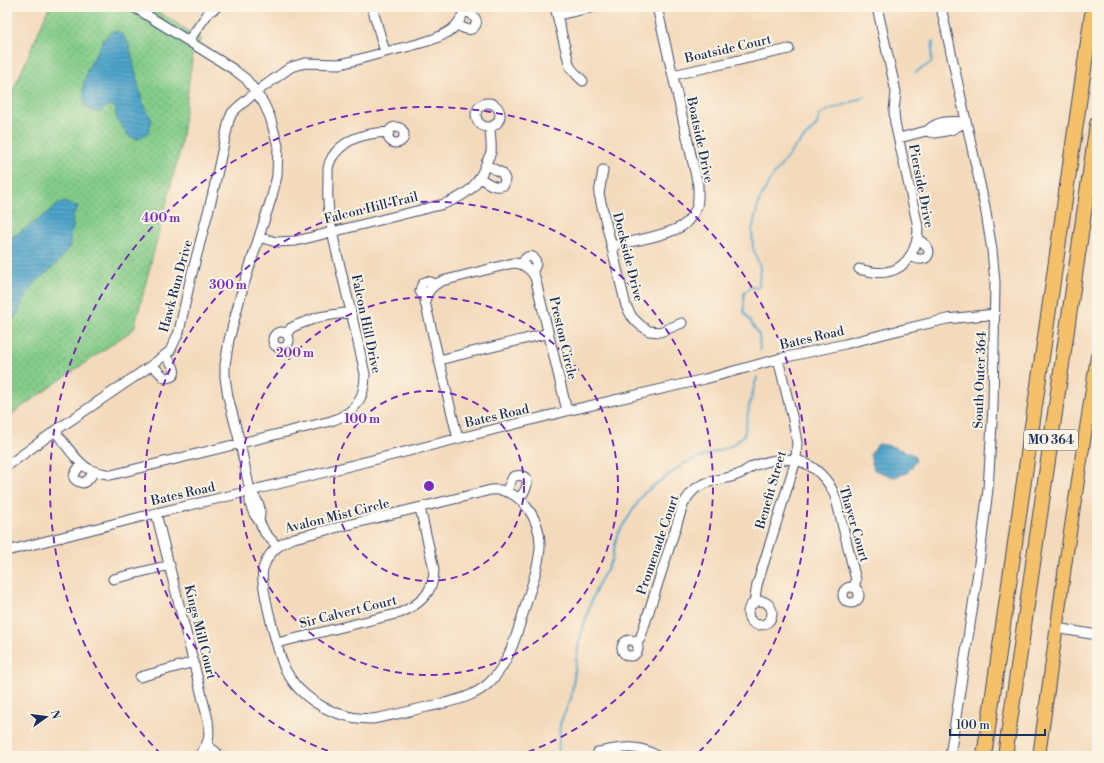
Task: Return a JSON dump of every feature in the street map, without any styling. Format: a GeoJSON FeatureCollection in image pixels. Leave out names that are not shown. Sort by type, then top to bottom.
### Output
{"type":"FeatureCollection","features":[{"type":"Feature","properties":{"kind":"highway"},"geometry":{"type":"LineString","coordinates":[[1084,71],[1085,7]]}},
{"type":"Feature","properties":{"kind":"highway","name":"MO 364"},"geometry":{"type":"LineString","coordinates":[[984,756],[1093,7]]}},
{"type":"Feature","properties":{"kind":"highway","name":"MO 364"},"geometry":{"type":"LineString","coordinates":[[1005,756],[1097,124]]}},
{"type":"Feature","properties":{"kind":"main road"},"geometry":{"type":"LineString","coordinates":[[1039,756],[1056,628],[1097,356]]}},
{"type":"Feature","properties":{"kind":"street"},"geometry":{"type":"LineString","coordinates":[[134,7],[189,40],[234,69],[246,79],[264,104],[270,117],[276,138],[278,155],[277,176],[235,316],[229,340],[225,365],[225,378],[250,491],[250,504],[254,514],[260,521],[265,534],[278,546]]}},
{"type":"Feature","properties":{"kind":"street"},"geometry":{"type":"LineString","coordinates":[[189,40],[209,12],[216,7]]}},
{"type":"Feature","properties":{"kind":"street"},"geometry":{"type":"LineString","coordinates":[[372,7],[385,52]]}},
{"type":"Feature","properties":{"kind":"street"},"geometry":{"type":"LineString","coordinates":[[583,80],[576,75],[570,67],[556,11],[594,7]]}},
{"type":"Feature","properties":{"kind":"street","name":"Boatside Drive"},"geometry":{"type":"LineString","coordinates":[[611,246],[661,235],[673,230],[684,225],[696,208],[698,185],[657,7]]}},
{"type":"Feature","properties":{"kind":"street","name":"Pierside Drive"},"geometry":{"type":"LineString","coordinates":[[858,269],[885,273],[892,271],[905,262],[910,256],[917,239],[918,229],[895,123],[894,111],[896,92],[877,7]]}},
{"type":"Feature","properties":{"kind":"street","name":"South Outer 364"},"geometry":{"type":"LineString","coordinates":[[941,7],[985,207],[992,250],[995,282],[993,407],[988,495],[950,756]]}},
{"type":"Feature","properties":{"kind":"street","name":"Hawk Run Drive"},"geometry":{"type":"LineString","coordinates":[[7,466],[170,351],[179,332],[190,282],[214,190],[229,120],[238,108],[256,92],[291,67],[305,63],[345,63],[425,42],[445,34],[457,24],[465,8],[476,18],[477,22],[475,27],[471,29],[465,29],[457,24]]}},
{"type":"Feature","properties":{"kind":"street","name":"Boatside Court"},"geometry":{"type":"LineString","coordinates":[[673,75],[789,49]]}},
{"type":"Feature","properties":{"kind":"street","name":"Pierside Drive"},"geometry":{"type":"LineString","coordinates":[[899,138],[927,131],[935,133],[951,130],[966,122]]}},
{"type":"Feature","properties":{"kind":"street","name":"Falcon Hill Trail"},"geometry":{"type":"LineString","coordinates":[[259,237],[276,242],[296,241],[444,204],[463,196],[473,188],[486,165],[491,151],[490,127]]}},
{"type":"Feature","properties":{"kind":"street","name":"Falcon Hill Drive"},"geometry":{"type":"LineString","coordinates":[[55,431],[82,464],[94,471],[111,474],[331,421],[341,418],[352,410],[362,394],[365,384],[365,374],[332,231],[327,197],[328,168],[334,155],[340,147],[358,137],[385,132],[389,133]]}},
{"type":"Feature","properties":{"kind":"street"},"geometry":{"type":"LineString","coordinates":[[480,178],[493,186],[498,187],[504,185],[505,179],[502,173],[486,165]]}},
{"type":"Feature","properties":{"kind":"street","name":"Dockside Drive"},"geometry":{"type":"LineString","coordinates":[[602,170],[598,194],[624,299],[632,317],[649,331],[655,332],[660,332],[682,323]]}},
{"type":"Feature","properties":{"kind":"street","name":"Pierside Drive"},"geometry":{"type":"LineString","coordinates":[[910,256],[917,259],[923,259],[929,254],[927,247],[917,239]]}},
{"type":"Feature","properties":{"kind":"street","name":"Preston Circle"},"geometry":{"type":"LineString","coordinates":[[458,439],[425,299],[429,290],[435,284],[442,281],[514,263],[522,264],[532,272],[535,277],[567,412]]}},
{"type":"Feature","properties":{"kind":"street"},"geometry":{"type":"LineString","coordinates":[[286,334],[291,328],[297,325],[319,318],[351,312]]}},
{"type":"Feature","properties":{"kind":"street","name":"Bates Road"},"geometry":{"type":"LineString","coordinates":[[7,551],[156,513],[705,379],[778,359],[947,319],[995,314]]}},
{"type":"Feature","properties":{"kind":"street"},"geometry":{"type":"LineString","coordinates":[[439,360],[549,333]]}},
{"type":"Feature","properties":{"kind":"street"},"geometry":{"type":"LineString","coordinates":[[152,365],[165,378],[173,375],[173,366],[165,355]]}},
{"type":"Feature","properties":{"kind":"street","name":"Benefit Street"},"geometry":{"type":"LineString","coordinates":[[754,603],[757,585],[796,460],[797,443],[793,420],[778,359]]}},
{"type":"Feature","properties":{"kind":"street","name":"Promenade Court"},"geometry":{"type":"LineString","coordinates":[[636,643],[640,639],[683,505],[694,489],[708,482],[726,479],[742,473],[756,465],[780,460],[796,460]]}},
{"type":"Feature","properties":{"kind":"street","name":"Thayer Court"},"geometry":{"type":"LineString","coordinates":[[796,460],[808,465],[824,476],[833,491],[856,580],[854,588]]}},
{"type":"Feature","properties":{"kind":"street"},"geometry":{"type":"LineString","coordinates":[[82,464],[74,474],[74,478],[77,481],[83,483],[87,481],[94,471]]}},
{"type":"Feature","properties":{"kind":"street"},"geometry":{"type":"LineString","coordinates":[[506,492],[513,477],[518,475],[523,476],[526,479],[527,484],[519,499]]}},
{"type":"Feature","properties":{"kind":"street","name":"Avalon Mist Circle"},"geometry":{"type":"LineString","coordinates":[[491,490],[501,490],[519,499],[527,506],[536,526],[539,539],[539,553],[535,574],[515,638],[507,658],[488,684],[478,691],[458,699],[373,719],[348,718],[323,708],[298,689],[286,670],[277,643],[262,576],[266,561],[278,546],[294,538],[491,490]]}},
{"type":"Feature","properties":{"kind":"street","name":"Sir Calvert Court"},"geometry":{"type":"LineString","coordinates":[[277,643],[400,613],[414,606],[424,598],[433,584],[434,569],[420,508]]}},
{"type":"Feature","properties":{"kind":"street","name":"Kings Mill Court"},"geometry":{"type":"LineString","coordinates":[[156,513],[208,720],[209,734],[207,745]]}},
{"type":"Feature","properties":{"kind":"street"},"geometry":{"type":"LineString","coordinates":[[113,579],[170,565]]}},
{"type":"Feature","properties":{"kind":"street"},"geometry":{"type":"LineString","coordinates":[[1056,628],[1097,635]]}},
{"type":"Feature","properties":{"kind":"street"},"geometry":{"type":"LineString","coordinates":[[140,677],[194,662]]}},
{"type":"Feature","properties":{"kind":"street"},"geometry":{"type":"LineString","coordinates":[[199,756],[207,745],[216,752],[216,756]]}},
{"type":"Feature","properties":{"kind":"street"},"geometry":{"type":"LineString","coordinates":[[598,752],[634,747],[641,748],[657,756]]}},
{"type":"Feature","properties":{"kind":"green space"},"geometry":{"type":"Polygon","coordinates":[[[49,7],[151,7],[201,39],[193,52],[180,150],[134,329],[7,418],[7,105],[49,7]]]}},
{"type":"Feature","properties":{"kind":"water"},"geometry":{"type":"Polygon","coordinates":[[[112,31],[121,33],[129,44],[142,101],[152,120],[148,133],[138,139],[129,136],[119,123],[116,116],[116,108],[110,105],[104,108],[101,112],[93,112],[87,108],[84,100],[83,88],[87,71],[104,39],[112,31]]]}},
{"type":"Feature","properties":{"kind":"water"},"geometry":{"type":"Polygon","coordinates":[[[63,202],[78,206],[76,212],[73,214],[73,228],[67,251],[63,257],[31,288],[15,318],[7,327],[7,239],[23,231],[56,205],[63,202]]]}},
{"type":"Feature","properties":{"kind":"water"},"geometry":{"type":"Polygon","coordinates":[[[878,444],[892,447],[914,455],[916,461],[907,473],[894,477],[874,470],[870,455],[878,444]]]}},
{"type":"Feature","properties":{"kind":"waterway"},"geometry":{"type":"LineString","coordinates":[[916,72],[931,63],[933,42]]}},
{"type":"Feature","properties":{"kind":"waterway"},"geometry":{"type":"LineString","coordinates":[[760,350],[759,335],[744,312],[744,293],[751,287],[757,288],[759,286],[760,267],[753,248],[752,230],[759,201],[770,180],[795,147],[816,126],[820,115],[828,110],[850,103],[865,96]]}},
{"type":"Feature","properties":{"kind":"waterway"},"geometry":{"type":"LineString","coordinates":[[558,756],[560,724],[571,698],[579,642],[591,602],[598,585],[612,560],[617,535],[644,493],[685,463],[733,445],[744,435],[750,402],[757,377]]}}]}
